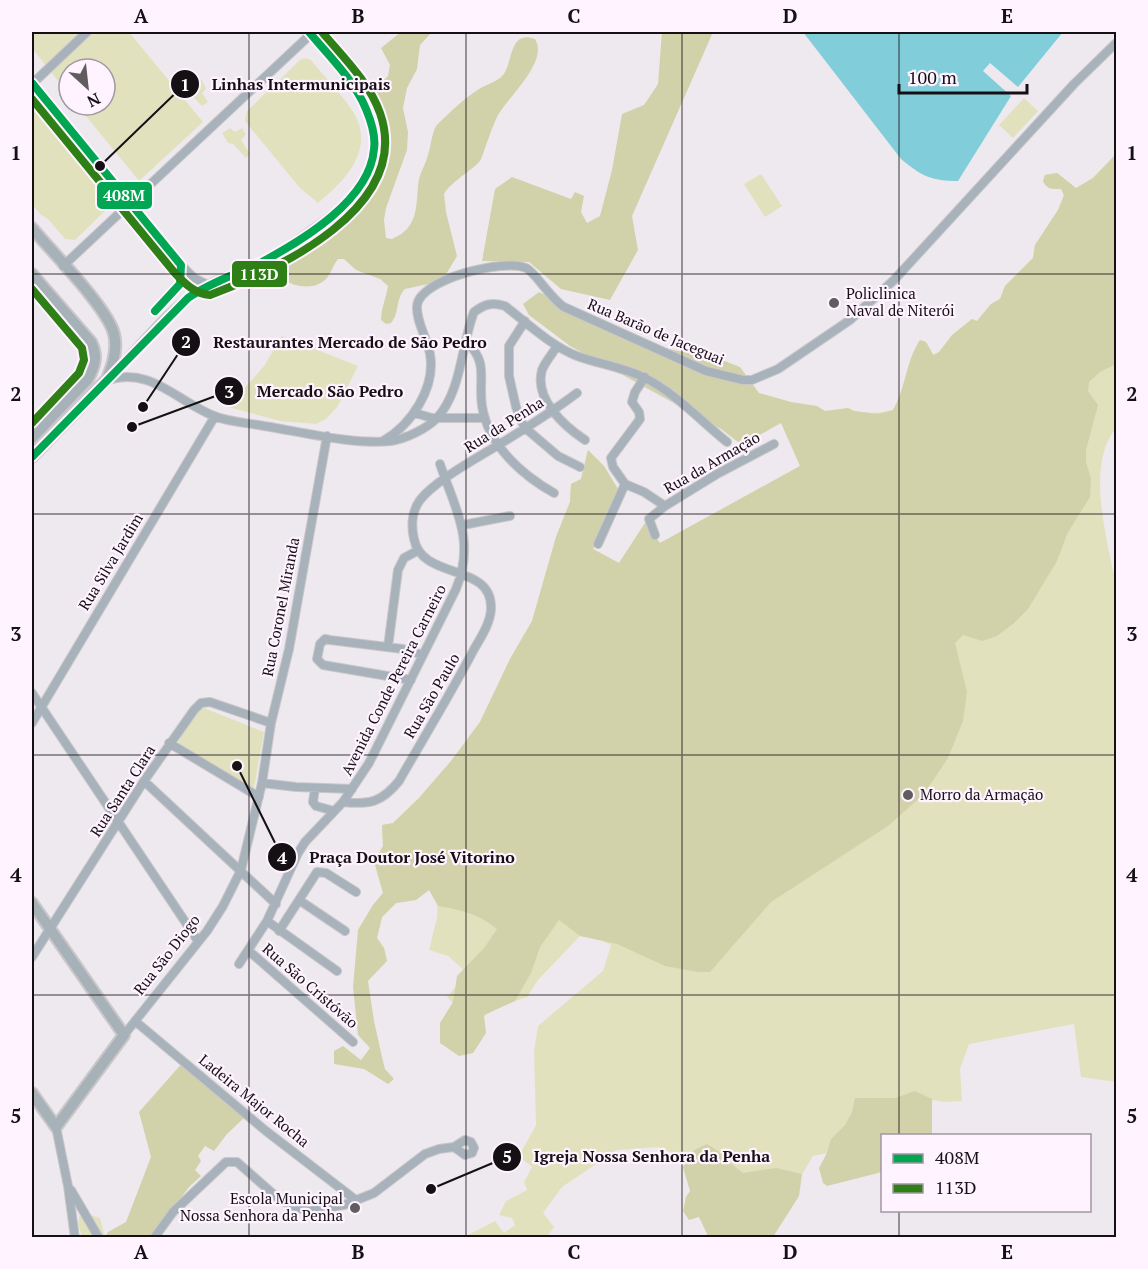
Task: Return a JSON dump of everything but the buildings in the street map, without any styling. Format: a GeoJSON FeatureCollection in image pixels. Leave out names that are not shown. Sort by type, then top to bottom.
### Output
{"type":"FeatureCollection","features":[{"type":"Feature","properties":{"kind":"main road"},"geometry":{"type":"LineString","coordinates":[[32,228],[100,309],[114,332],[115,352],[105,380],[32,457]]}},
{"type":"Feature","properties":{"kind":"main road"},"geometry":{"type":"LineString","coordinates":[[32,274],[85,335],[95,351],[96,360],[88,379],[32,438]]}},
{"type":"Feature","properties":{"kind":"main road"},"geometry":{"type":"LineString","coordinates":[[32,296],[42,286]]}},
{"type":"Feature","properties":{"kind":"main road"},"geometry":{"type":"LineString","coordinates":[[32,903],[124,1035]]}},
{"type":"Feature","properties":{"kind":"main road","name":"Rua São Diogo"},"geometry":{"type":"LineString","coordinates":[[56,1127],[124,1035]]}},
{"type":"Feature","properties":{"kind":"main road"},"geometry":{"type":"LineString","coordinates":[[32,1093],[56,1127]]}},
{"type":"Feature","properties":{"kind":"street"},"geometry":{"type":"LineString","coordinates":[[87,32],[32,83],[181,265],[194,278],[208,285]]}},
{"type":"Feature","properties":{"kind":"street"},"geometry":{"type":"LineString","coordinates":[[63,266],[310,33],[356,91],[367,110],[374,140],[372,160],[368,175],[358,191],[343,207],[296,241],[257,264],[208,285],[183,302],[105,380]]}},
{"type":"Feature","properties":{"kind":"street","name":"Rua Barão de Jaceguai"},"geometry":{"type":"LineString","coordinates":[[383,441],[399,431],[415,413],[431,370],[431,356],[417,306],[422,293],[459,275],[504,266],[524,267],[530,270],[554,300],[564,307],[706,371],[752,380],[778,369],[850,320],[894,280],[1074,84],[1116,43]]}},
{"type":"Feature","properties":{"kind":"street","name":"Rua da Armação"},"geometry":{"type":"LineString","coordinates":[[467,342],[474,312],[489,303],[505,306],[557,346],[576,356],[645,377],[727,442]]}},
{"type":"Feature","properties":{"kind":"street"},"geometry":{"type":"LineString","coordinates":[[525,321],[509,346],[509,376],[516,407],[525,427],[558,456],[580,467]]}},
{"type":"Feature","properties":{"kind":"street"},"geometry":{"type":"LineString","coordinates":[[105,380],[126,376],[140,377],[215,416],[353,440],[383,441],[399,439],[437,418],[452,391],[467,342]]}},
{"type":"Feature","properties":{"kind":"street"},"geometry":{"type":"LineString","coordinates":[[467,342],[479,357],[482,407],[485,418],[499,444],[527,476],[554,493]]}},
{"type":"Feature","properties":{"kind":"street"},"geometry":{"type":"LineString","coordinates":[[557,346],[542,371],[543,392],[552,411],[570,430],[585,440]]}},
{"type":"Feature","properties":{"kind":"street"},"geometry":{"type":"LineString","coordinates":[[598,544],[625,484],[613,467],[611,458],[640,419],[632,398],[645,377]]}},
{"type":"Feature","properties":{"kind":"street","name":"Rua da Penha"},"geometry":{"type":"LineString","coordinates":[[417,551],[412,527],[414,511],[420,500],[445,479],[577,393]]}},
{"type":"Feature","properties":{"kind":"street"},"geometry":{"type":"LineString","coordinates":[[415,413],[437,418],[485,418]]}},
{"type":"Feature","properties":{"kind":"street","name":"Rua Silva Jardim"},"geometry":{"type":"LineString","coordinates":[[32,723],[215,416]]}},
{"type":"Feature","properties":{"kind":"street","name":"Rua Coronel Miranda"},"geometry":{"type":"LineString","coordinates":[[262,783],[271,723],[289,649],[327,436]]}},
{"type":"Feature","properties":{"kind":"street","name":"Rua da Armação"},"geometry":{"type":"LineString","coordinates":[[655,535],[649,519],[665,506],[717,474],[774,444]]}},
{"type":"Feature","properties":{"kind":"street","name":"Avenida Conde Pereira Carneiro"},"geometry":{"type":"LineString","coordinates":[[239,964],[267,921],[298,853],[305,842],[343,802],[377,747],[449,605],[462,574],[463,525],[441,464]]}},
{"type":"Feature","properties":{"kind":"street","name":"Rua da Armação"},"geometry":{"type":"LineString","coordinates":[[625,484],[644,492],[665,506]]}},
{"type":"Feature","properties":{"kind":"street"},"geometry":{"type":"LineString","coordinates":[[463,525],[510,516]]}},
{"type":"Feature","properties":{"kind":"street"},"geometry":{"type":"LineString","coordinates":[[388,647],[398,570],[404,558],[417,551],[435,565],[462,574]]}},
{"type":"Feature","properties":{"kind":"street","name":"Rua São Paulo"},"geometry":{"type":"LineString","coordinates":[[343,802],[366,803],[389,794],[450,694],[487,625],[491,609],[486,589],[480,582],[462,574]]}},
{"type":"Feature","properties":{"kind":"street"},"geometry":{"type":"LineString","coordinates":[[411,680],[323,665],[317,660],[320,644],[325,639],[388,647],[423,655]]}},
{"type":"Feature","properties":{"kind":"street"},"geometry":{"type":"LineString","coordinates":[[32,693],[198,941]]}},
{"type":"Feature","properties":{"kind":"street","name":"Rua Santa Clara"},"geometry":{"type":"LineString","coordinates":[[32,957],[169,743],[201,703],[210,702],[222,705],[271,723]]}},
{"type":"Feature","properties":{"kind":"street"},"geometry":{"type":"LineString","coordinates":[[169,743],[259,797]]}},
{"type":"Feature","properties":{"kind":"street"},"geometry":{"type":"LineString","coordinates":[[144,781],[276,904]]}},
{"type":"Feature","properties":{"kind":"street"},"geometry":{"type":"LineString","coordinates":[[262,783],[352,789]]}},
{"type":"Feature","properties":{"kind":"street","name":"Rua São Diogo"},"geometry":{"type":"LineString","coordinates":[[124,1035],[223,906],[241,870],[262,783]]}},
{"type":"Feature","properties":{"kind":"street"},"geometry":{"type":"LineString","coordinates":[[315,788],[313,802],[316,806],[334,811]]}},
{"type":"Feature","properties":{"kind":"street"},"geometry":{"type":"LineString","coordinates":[[279,931],[314,874],[321,871],[356,892]]}},
{"type":"Feature","properties":{"kind":"street"},"geometry":{"type":"LineString","coordinates":[[299,900],[345,931]]}},
{"type":"Feature","properties":{"kind":"street"},"geometry":{"type":"LineString","coordinates":[[267,921],[337,971]]}},
{"type":"Feature","properties":{"kind":"street","name":"Rua São Cristóvão"},"geometry":{"type":"LineString","coordinates":[[249,951],[353,1042]]}},
{"type":"Feature","properties":{"kind":"street","name":"Ladeira Major Rocha"},"geometry":{"type":"LineString","coordinates":[[135,1021],[266,1131],[357,1201]]}},
{"type":"Feature","properties":{"kind":"street"},"geometry":{"type":"LineString","coordinates":[[56,1127],[68,1185],[75,1238]]}},
{"type":"Feature","properties":{"kind":"street"},"geometry":{"type":"LineString","coordinates":[[154,1238],[173,1212],[226,1162],[237,1162],[279,1199],[309,1211],[329,1209],[357,1201],[374,1193],[425,1154],[451,1147]]}},
{"type":"Feature","properties":{"kind":"street"},"geometry":{"type":"LineString","coordinates":[[68,1185],[99,1238]]}},
{"type":"Feature","properties":{"kind":"green space"},"geometry":{"type":"Polygon","coordinates":[[[32,32],[129,32],[203,122],[139,181],[87,117],[117,117],[117,57],[57,57],[57,80],[32,48],[32,32]]]}},
{"type":"Feature","properties":{"kind":"green space"},"geometry":{"type":"Polygon","coordinates":[[[401,32],[432,32],[420,45],[417,69],[407,88],[403,108],[408,132],[407,150],[386,208],[384,220],[386,238],[392,239],[408,228],[415,214],[419,179],[436,126],[467,97],[503,75],[513,49],[520,39],[527,37],[535,39],[538,48],[532,68],[498,115],[479,163],[444,194],[457,256],[442,281],[405,289],[400,297],[394,319],[391,323],[386,324],[381,320],[381,316],[388,286],[380,279],[356,270],[344,259],[338,259],[326,279],[311,286],[286,281],[273,270],[270,263],[275,256],[289,246],[331,226],[344,216],[355,206],[370,182],[377,139],[375,106],[350,79],[352,74],[358,71],[370,83],[380,84],[388,76],[390,65],[381,48],[401,32]]]}},
{"type":"Feature","properties":{"kind":"green space"},"geometry":{"type":"Polygon","coordinates":[[[662,32],[713,32],[632,216],[638,250],[610,300],[561,289],[529,262],[482,261],[495,189],[512,177],[571,199],[575,192],[584,196],[581,212],[587,223],[600,216],[612,170],[622,114],[644,105],[658,84],[662,32]]]}},
{"type":"Feature","properties":{"kind":"green space"},"geometry":{"type":"Polygon","coordinates":[[[305,58],[311,60],[351,109],[359,124],[361,136],[360,148],[351,169],[344,179],[318,203],[300,188],[245,121],[247,111],[300,60],[305,58]]]}},
{"type":"Feature","properties":{"kind":"green space"},"geometry":{"type":"Polygon","coordinates":[[[194,80],[202,80],[206,89],[202,93],[208,102],[202,106],[189,93],[194,80]]]}},
{"type":"Feature","properties":{"kind":"green space"},"geometry":{"type":"Polygon","coordinates":[[[1024,98],[1038,111],[1013,138],[999,125],[1024,98]]]}},
{"type":"Feature","properties":{"kind":"green space"},"geometry":{"type":"Polygon","coordinates":[[[32,103],[109,197],[109,207],[75,240],[65,239],[32,204],[32,103]]]}},
{"type":"Feature","properties":{"kind":"green space"},"geometry":{"type":"Polygon","coordinates":[[[230,128],[235,132],[242,128],[246,134],[241,140],[250,154],[246,158],[233,144],[228,143],[222,133],[230,128]]]}},
{"type":"Feature","properties":{"kind":"green space"},"geometry":{"type":"Polygon","coordinates":[[[1116,154],[1116,428],[1107,443],[1100,478],[1103,517],[1113,571],[1116,575],[1116,1082],[1081,1077],[1074,1024],[969,1044],[960,1069],[962,1101],[932,1100],[885,1134],[881,1134],[881,1136],[846,1150],[813,1156],[791,1193],[696,1163],[658,1147],[617,1150],[562,1187],[543,1213],[554,1227],[547,1237],[466,1236],[495,1221],[504,1233],[515,1225],[512,1218],[499,1215],[506,1201],[527,1190],[524,1182],[532,1167],[519,1156],[536,1125],[534,1051],[538,1026],[603,971],[611,945],[599,939],[580,936],[538,980],[527,997],[504,1005],[484,1016],[460,1010],[447,997],[467,973],[448,956],[429,950],[437,918],[438,896],[429,890],[416,900],[396,903],[382,917],[377,938],[384,948],[387,961],[358,930],[383,893],[374,861],[383,846],[382,825],[393,823],[419,798],[480,722],[510,659],[532,621],[556,537],[570,502],[571,484],[581,479],[588,450],[604,466],[618,489],[593,549],[619,563],[645,523],[660,543],[800,466],[801,432],[832,412],[848,408],[870,413],[893,410],[920,340],[926,342],[934,355],[940,352],[952,336],[972,319],[977,321],[991,304],[1000,299],[1005,286],[1033,258],[1035,245],[1058,210],[1064,196],[1061,189],[1046,186],[1043,181],[1045,175],[1057,173],[1076,188],[1093,178],[1116,154]]]}},
{"type":"Feature","properties":{"kind":"green space"},"geometry":{"type":"Polygon","coordinates":[[[1116,154],[1116,364],[1100,372],[1089,382],[1088,391],[1098,405],[1086,450],[1086,462],[1091,479],[1090,497],[1067,534],[1057,561],[1028,609],[997,636],[982,641],[963,635],[955,643],[967,692],[963,721],[948,758],[924,794],[888,826],[771,902],[710,972],[665,966],[617,944],[580,936],[559,920],[540,947],[531,973],[515,1001],[484,1015],[486,1033],[473,1053],[459,1056],[440,1043],[440,1023],[453,1002],[457,976],[484,948],[497,929],[469,913],[438,906],[429,890],[416,900],[396,903],[382,917],[377,938],[384,948],[387,961],[368,981],[385,1069],[394,1079],[388,1084],[364,1069],[334,1064],[334,1051],[343,1046],[361,1060],[370,1048],[358,1035],[353,987],[358,930],[383,893],[374,861],[383,846],[382,825],[393,823],[419,798],[480,722],[510,659],[532,621],[556,537],[570,502],[571,484],[581,479],[588,450],[604,466],[618,489],[593,549],[619,563],[645,523],[660,543],[800,466],[781,423],[742,445],[721,429],[570,346],[529,315],[523,304],[539,292],[641,343],[722,360],[740,367],[759,393],[817,406],[825,411],[848,408],[878,414],[893,410],[920,340],[926,342],[933,355],[939,352],[952,335],[972,319],[977,321],[991,304],[1000,299],[1005,286],[1033,258],[1035,245],[1058,210],[1064,195],[1061,189],[1046,186],[1043,181],[1045,175],[1057,173],[1076,188],[1093,178],[1116,154]]]}},
{"type":"Feature","properties":{"kind":"green space"},"geometry":{"type":"Polygon","coordinates":[[[761,174],[782,206],[765,217],[744,184],[761,174]]]}},
{"type":"Feature","properties":{"kind":"green space"},"geometry":{"type":"Polygon","coordinates":[[[282,336],[358,366],[338,406],[326,419],[316,424],[280,421],[228,407],[264,366],[282,336]]]}},
{"type":"Feature","properties":{"kind":"green space"},"geometry":{"type":"Polygon","coordinates":[[[199,706],[264,732],[254,788],[177,744],[199,706]]]}},
{"type":"Feature","properties":{"kind":"green space"},"geometry":{"type":"Polygon","coordinates":[[[184,1061],[247,1115],[227,1134],[214,1151],[205,1146],[198,1156],[201,1161],[195,1170],[201,1176],[189,1187],[152,1237],[105,1238],[108,1232],[126,1222],[151,1157],[139,1112],[184,1061]]]}},
{"type":"Feature","properties":{"kind":"green space"},"geometry":{"type":"Polygon","coordinates":[[[915,1091],[932,1099],[932,1134],[881,1134],[881,1172],[827,1186],[823,1183],[819,1168],[831,1139],[845,1125],[852,1112],[855,1098],[895,1098],[915,1091]]]}},
{"type":"Feature","properties":{"kind":"green space"},"geometry":{"type":"Polygon","coordinates":[[[707,1144],[743,1173],[776,1168],[802,1174],[799,1196],[773,1237],[706,1237],[708,1236],[699,1217],[689,1220],[683,1211],[690,1191],[683,1167],[694,1150],[707,1144]]]}},
{"type":"Feature","properties":{"kind":"green space"},"geometry":{"type":"Polygon","coordinates":[[[80,1212],[100,1218],[105,1237],[82,1237],[78,1224],[80,1212]]]}},
{"type":"Feature","properties":{"kind":"water"},"geometry":{"type":"Polygon","coordinates":[[[803,32],[1063,32],[1018,87],[990,63],[983,71],[1011,96],[958,181],[927,176],[901,159],[803,32]]]}},
{"type":"Feature","properties":{"kind":"transit line","name":"408M"},"geometry":{"type":"LineString","coordinates":[[32,457],[188,298],[262,262],[296,242],[332,216],[361,185],[370,168],[374,149],[374,134],[370,118],[348,78],[309,32]]}},
{"type":"Feature","properties":{"kind":"transit line","name":"113D"},"geometry":{"type":"LineString","coordinates":[[32,99],[174,272],[195,290],[210,295],[270,269],[303,251],[333,229],[359,205],[377,177],[385,147],[380,113],[362,80],[322,32]]}},
{"type":"Feature","properties":{"kind":"transit line","name":"408M"},"geometry":{"type":"LineString","coordinates":[[32,83],[181,265],[180,284],[155,311]]}},
{"type":"Feature","properties":{"kind":"transit line","name":"113D"},"geometry":{"type":"LineString","coordinates":[[32,289],[82,348],[84,360],[79,373],[32,423]]}},
{"type":"Feature","properties":{"kind":"place","name":"Linhas Intermunicipais"},"geometry":{"type":"Point","coordinates":[100,166]}},
{"type":"Feature","properties":{"kind":"place","name":"Policlinica Naval de Niterói"},"geometry":{"type":"Point","coordinates":[834,303]}},
{"type":"Feature","properties":{"kind":"place","name":"Restaurantes Mercado de São Pedro"},"geometry":{"type":"Point","coordinates":[143,407]}},
{"type":"Feature","properties":{"kind":"place","name":"Mercado São Pedro"},"geometry":{"type":"Point","coordinates":[132,427]}},
{"type":"Feature","properties":{"kind":"place","name":"Praça Doutor José Vitorino"},"geometry":{"type":"Point","coordinates":[237,766]}},
{"type":"Feature","properties":{"kind":"place","name":"Morro da Armação"},"geometry":{"type":"Point","coordinates":[908,795]}},
{"type":"Feature","properties":{"kind":"place","name":"Igreja Nossa Senhora da Penha"},"geometry":{"type":"Point","coordinates":[431,1189]}},
{"type":"Feature","properties":{"kind":"place","name":"Escola Municipal Nossa Senhora da Penha"},"geometry":{"type":"Point","coordinates":[355,1208]}}]}
